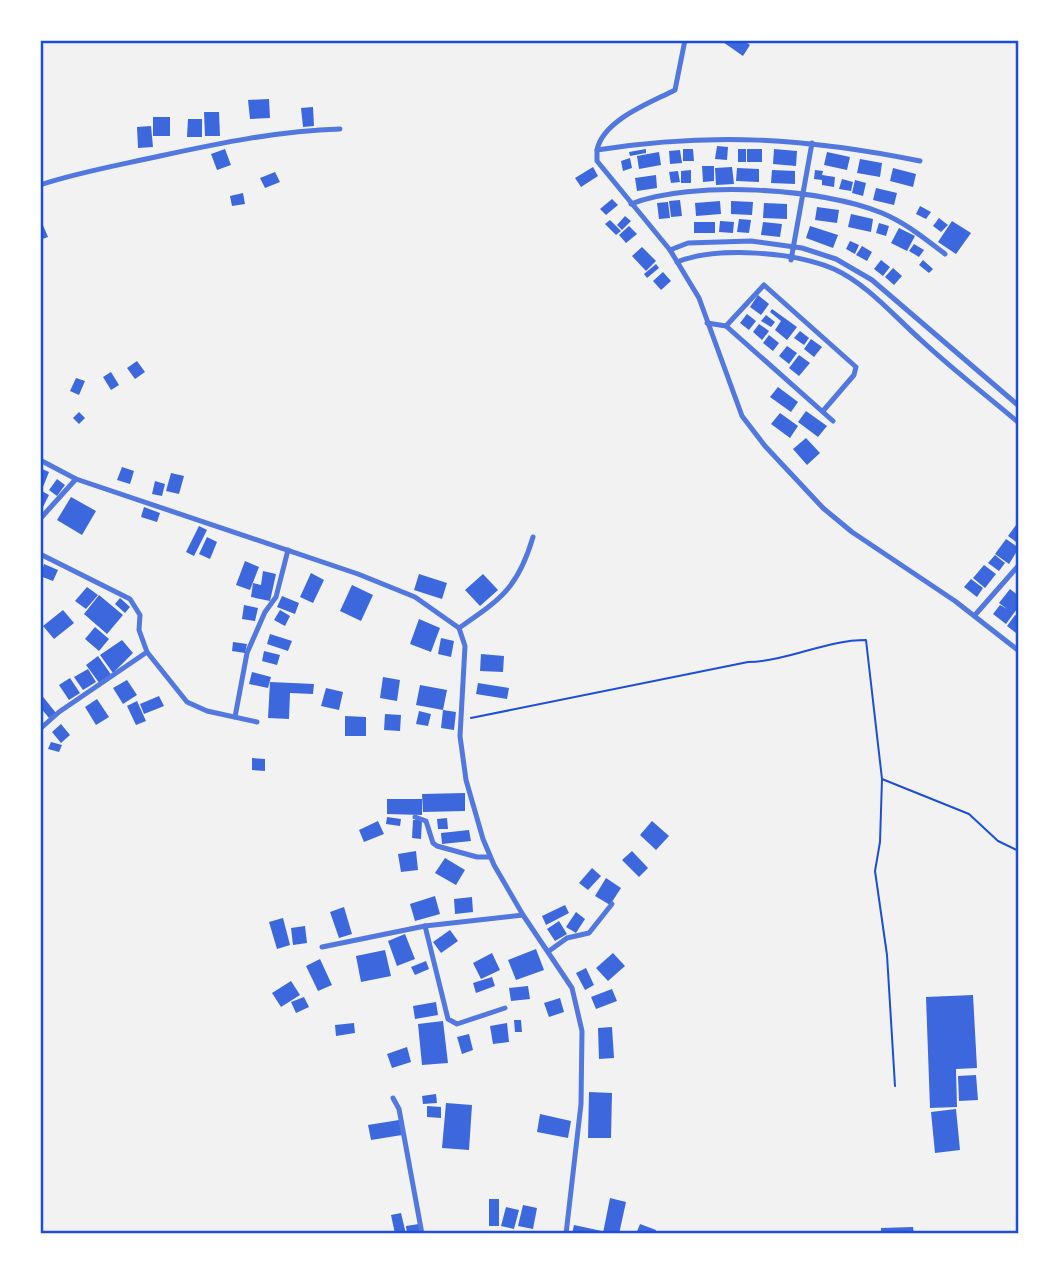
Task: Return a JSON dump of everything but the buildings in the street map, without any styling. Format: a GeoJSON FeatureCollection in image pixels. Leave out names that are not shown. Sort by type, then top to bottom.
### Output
{"type":"FeatureCollection","features":[{"type":"Feature","properties":{"kind":"street"},"geometry":{"type":"LineString","coordinates":[[685,40],[675,90],[600,136],[597,161],[670,250],[699,298],[742,416],[765,446],[823,508],[852,532],[975,615],[1017,647]]}},
{"type":"Feature","properties":{"kind":"street"},"geometry":{"type":"LineString","coordinates":[[40,186],[100,168],[226,141],[286,130],[340,128]]}},
{"type":"Feature","properties":{"kind":"street"},"geometry":{"type":"LineString","coordinates":[[597,150],[680,139],[744,137],[848,146],[920,161]]}},
{"type":"Feature","properties":{"kind":"street"},"geometry":{"type":"LineString","coordinates":[[791,260],[812,143]]}},
{"type":"Feature","properties":{"kind":"street"},"geometry":{"type":"LineString","coordinates":[[631,204],[648,197],[690,191],[802,195],[881,212],[908,225],[945,254]]}},
{"type":"Feature","properties":{"kind":"street"},"geometry":{"type":"LineString","coordinates":[[670,250],[688,243],[751,241],[793,249],[803,248],[836,259],[872,280],[1019,406]]}},
{"type":"Feature","properties":{"kind":"street"},"geometry":{"type":"LineString","coordinates":[[677,262],[696,254],[729,252],[823,266],[848,277],[1019,423]]}},
{"type":"Feature","properties":{"kind":"street"},"geometry":{"type":"LineString","coordinates":[[726,326],[764,285],[856,367],[854,375],[823,411]]}},
{"type":"Feature","properties":{"kind":"street"},"geometry":{"type":"LineString","coordinates":[[707,323],[726,326],[833,421]]}},
{"type":"Feature","properties":{"kind":"street"},"geometry":{"type":"LineString","coordinates":[[40,460],[76,479],[288,550],[415,597],[459,628],[465,646],[459,721],[466,780],[490,857],[523,915],[572,988],[582,1031],[580,1104],[566,1234]]}},
{"type":"Feature","properties":{"kind":"street"},"geometry":{"type":"LineString","coordinates":[[40,519],[76,479]]}},
{"type":"Feature","properties":{"kind":"street"},"geometry":{"type":"LineString","coordinates":[[459,628],[507,591],[523,568],[533,537]]}},
{"type":"Feature","properties":{"kind":"street"},"geometry":{"type":"LineString","coordinates":[[235,717],[247,653],[265,612],[276,597],[288,550]]}},
{"type":"Feature","properties":{"kind":"street"},"geometry":{"type":"LineString","coordinates":[[40,554],[130,599],[140,615],[139,630],[147,652],[187,702],[207,711],[257,722]]}},
{"type":"Feature","properties":{"kind":"street"},"geometry":{"type":"LineString","coordinates":[[975,615],[1019,565]]}},
{"type":"Feature","properties":{"kind":"street"},"geometry":{"type":"LineString","coordinates":[[40,729],[59,712],[147,652]]}},
{"type":"Feature","properties":{"kind":"street"},"geometry":{"type":"LineString","coordinates":[[415,817],[426,821],[433,843],[437,846],[477,857],[490,857]]}},
{"type":"Feature","properties":{"kind":"street"},"geometry":{"type":"LineString","coordinates":[[549,951],[567,938],[589,933],[612,904]]}},
{"type":"Feature","properties":{"kind":"street"},"geometry":{"type":"LineString","coordinates":[[322,947],[425,926],[523,915]]}},
{"type":"Feature","properties":{"kind":"street"},"geometry":{"type":"LineString","coordinates":[[425,926],[449,1019],[457,1024],[505,1008]]}},
{"type":"Feature","properties":{"kind":"street"},"geometry":{"type":"LineString","coordinates":[[393,1098],[399,1109],[422,1234]]}},
{"type":"Feature","properties":{"kind":"path"},"geometry":{"type":"LineString","coordinates":[[459,721],[633,684],[794,657],[841,640],[866,640],[882,779],[880,842],[875,871],[887,955],[895,1086]]}},
{"type":"Feature","properties":{"kind":"path"},"geometry":{"type":"LineString","coordinates":[[882,779],[969,814],[998,841],[1019,851]]}}]}
